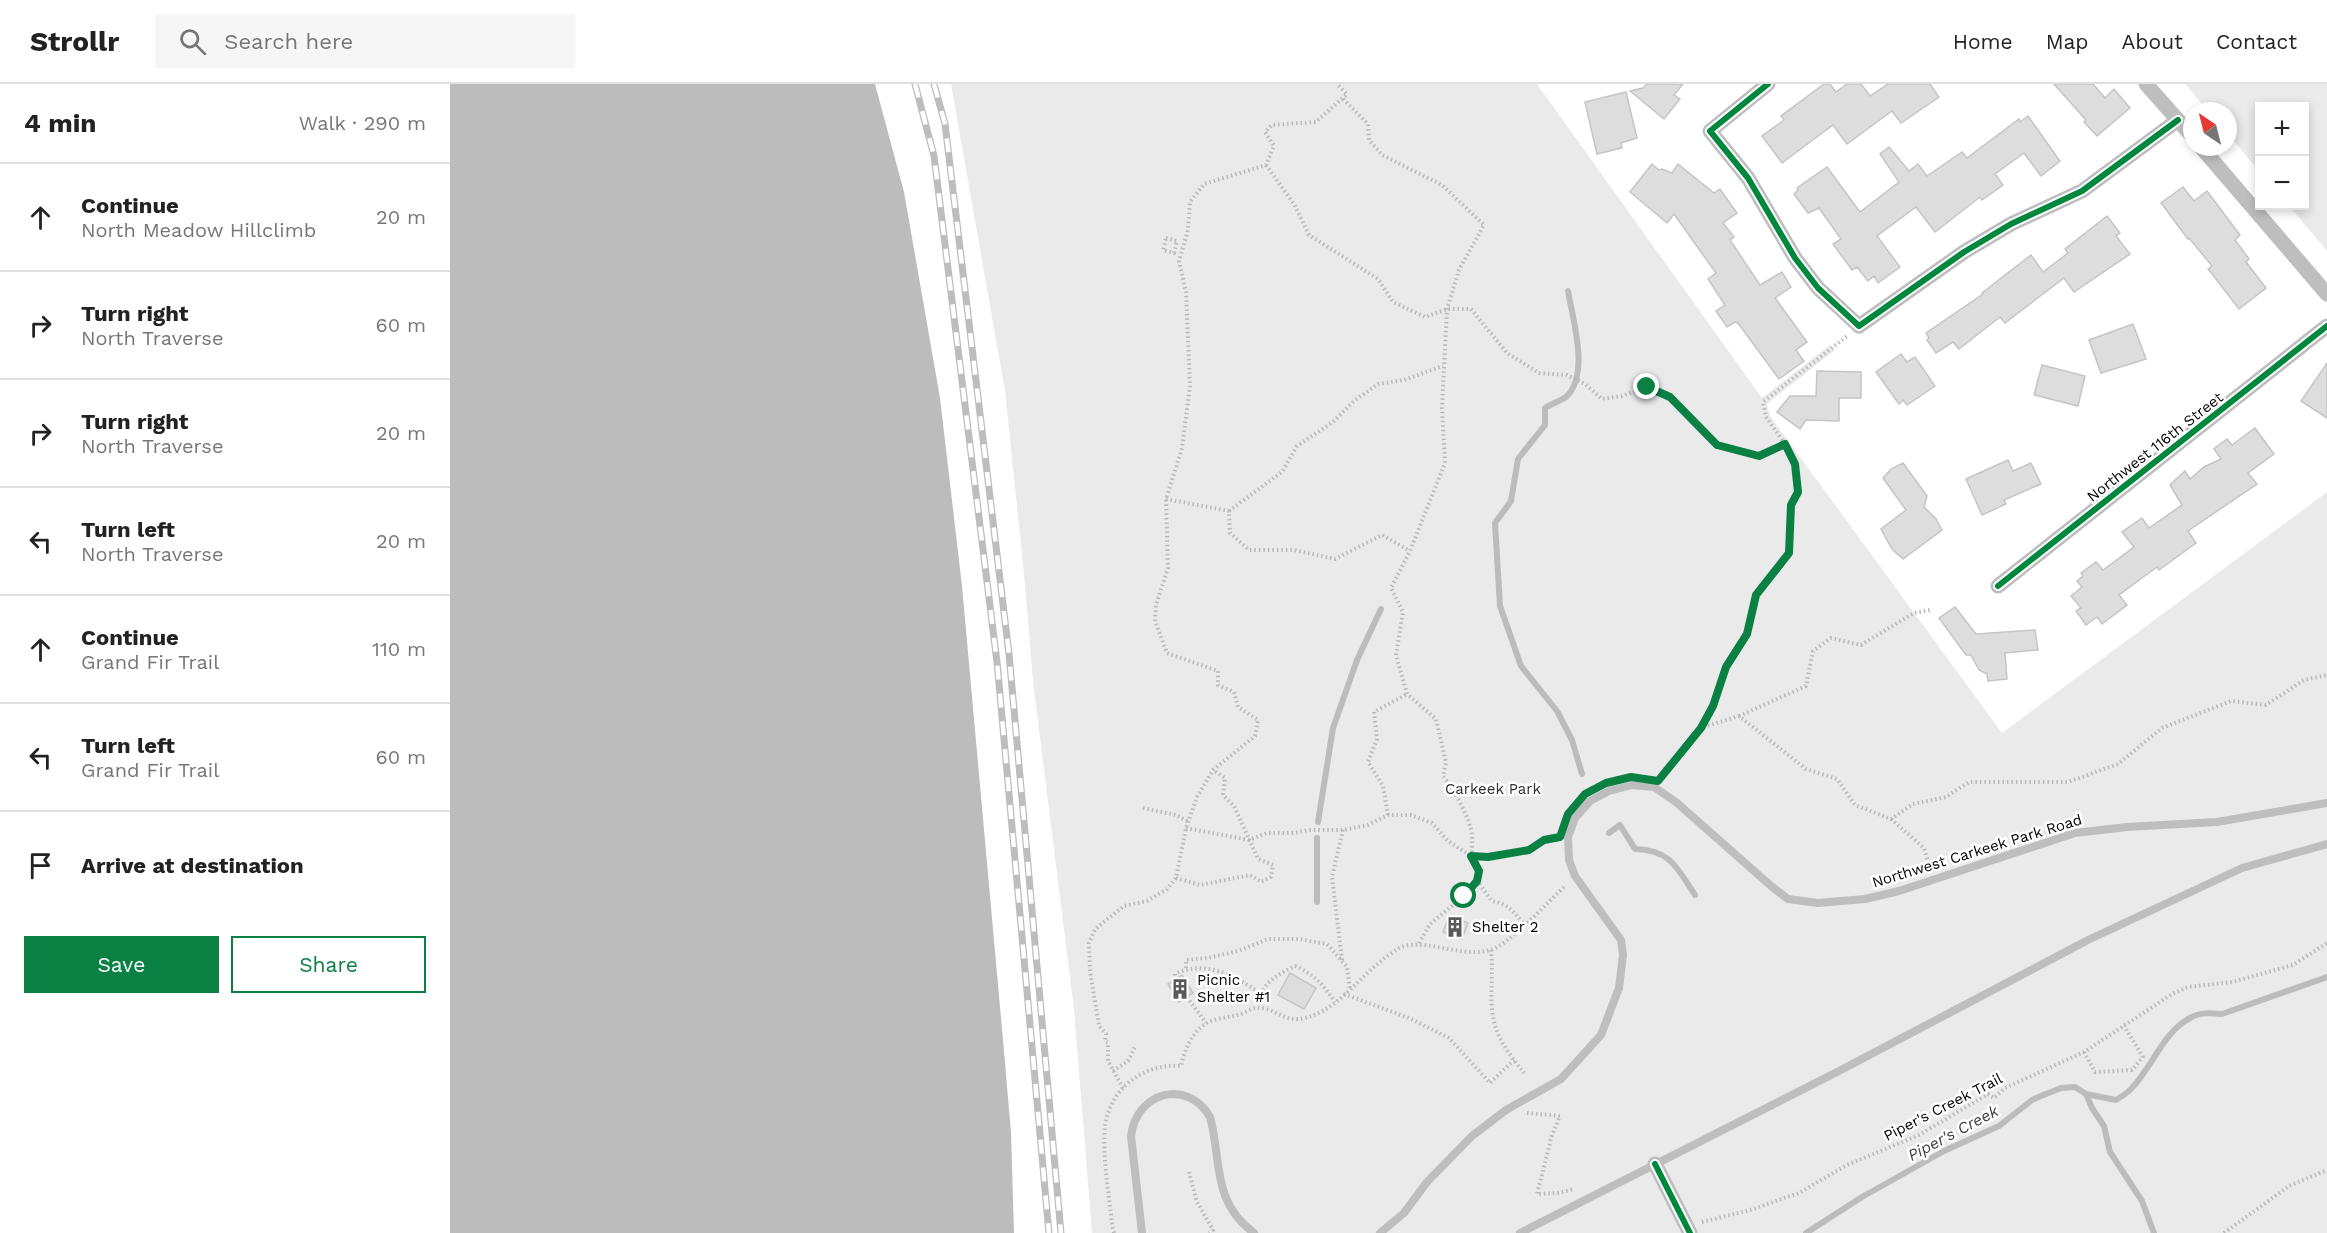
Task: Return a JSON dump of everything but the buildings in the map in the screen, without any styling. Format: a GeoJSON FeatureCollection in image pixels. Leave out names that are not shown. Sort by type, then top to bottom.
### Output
{"type":"FeatureCollection","features":[{"type":"Feature","properties":{"kind":"street"},"geometry":{"type":"LineString","coordinates":[[1768,84],[1710,132],[1748,178],[1795,258],[1818,288],[1859,326],[1964,252],[2011,224],[2082,191],[2178,120]]}},
{"type":"Feature","properties":{"kind":"street"},"geometry":{"type":"LineString","coordinates":[[2146,84],[2183,126]]}},
{"type":"Feature","properties":{"kind":"street"},"geometry":{"type":"LineString","coordinates":[[2209,156],[2327,294]]}},
{"type":"Feature","properties":{"kind":"street","name":"Northwest 116th Street"},"geometry":{"type":"LineString","coordinates":[[1998,586],[2327,326]]}},
{"type":"Feature","properties":{"kind":"street"},"geometry":{"type":"LineString","coordinates":[[1655,1164],[1692,1229]]}},
{"type":"Feature","properties":{"kind":"lane","name":"Northwest Carkeek Park Road"},"geometry":{"type":"LineString","coordinates":[[1380,1233],[1404,1213],[1427,1182],[1472,1136],[1506,1110],[1561,1079],[1601,1035],[1619,988],[1623,955],[1621,940],[1575,876],[1569,860],[1568,837],[1575,818],[1590,801],[1609,791],[1632,785],[1654,787],[1676,802],[1788,899],[1818,903],[1865,899],[1899,891],[2075,833],[2127,827],[2217,822],[2327,803]]}},
{"type":"Feature","properties":{"kind":"lane"},"geometry":{"type":"LineString","coordinates":[[1520,1233],[2109,930],[2242,868],[2327,844]]}},
{"type":"Feature","properties":{"kind":"lane"},"geometry":{"type":"LineString","coordinates":[[1142,1233],[1131,1136],[1132,1126],[1142,1107],[1160,1096],[1171,1094],[1198,1102],[1210,1117],[1217,1172],[1222,1189],[1238,1218],[1254,1233]]}},
{"type":"Feature","properties":{"kind":"path"},"geometry":{"type":"LineString","coordinates":[[1266,165],[1274,146],[1265,132],[1272,124],[1316,122],[1347,94],[1337,84]]}},
{"type":"Feature","properties":{"kind":"path"},"geometry":{"type":"LineString","coordinates":[[1343,99],[1368,124],[1369,140],[1382,155],[1442,185],[1484,225],[1459,270],[1447,309],[1442,408],[1445,463],[1410,551],[1391,588],[1403,612],[1396,655],[1407,694],[1436,719],[1446,762],[1443,776],[1453,788],[1472,833],[1471,856]]}},
{"type":"Feature","properties":{"kind":"path"},"geometry":{"type":"LineString","coordinates":[[1123,1088],[1108,1061],[1106,1034],[1099,1026],[1095,1008],[1089,943],[1095,929],[1124,906],[1147,901],[1167,889],[1176,878],[1186,828],[1197,797],[1213,770],[1255,736],[1258,720],[1238,706],[1233,692],[1218,685],[1218,671],[1167,653],[1155,621],[1156,605],[1168,567],[1166,499],[1182,448],[1190,386],[1186,292],[1179,261],[1188,230],[1190,202],[1204,184],[1266,165]]}},
{"type":"Feature","properties":{"kind":"path"},"geometry":{"type":"LineString","coordinates":[[1266,165],[1294,204],[1309,235],[1378,279],[1393,302],[1425,317],[1447,309],[1472,309],[1507,353],[1539,373],[1567,375],[1585,384],[1602,399],[1622,396],[1647,387],[1670,397],[1717,445],[1759,456],[1785,444]]}},
{"type":"Feature","properties":{"kind":"path"},"geometry":{"type":"LineString","coordinates":[[1176,247],[1182,249]]}},
{"type":"Feature","properties":{"kind":"path"},"geometry":{"type":"LineString","coordinates":[[1658,781],[1701,728],[1713,706],[1726,667],[1747,634],[1756,595],[1789,553],[1791,505],[1798,492],[1795,464],[1785,444],[1766,417],[1763,402],[1859,326]]}},
{"type":"Feature","properties":{"kind":"path"},"geometry":{"type":"LineString","coordinates":[[1166,499],[1229,511],[1282,472],[1297,446],[1333,422],[1354,401],[1378,384],[1404,380],[1443,366]]}},
{"type":"Feature","properties":{"kind":"path"},"geometry":{"type":"LineString","coordinates":[[1229,511],[1230,533],[1249,550],[1294,550],[1335,559],[1382,535],[1410,551]]}},
{"type":"Feature","properties":{"kind":"path"},"geometry":{"type":"LineString","coordinates":[[1701,728],[1739,716],[1806,686],[1813,651],[1831,638],[1861,645],[1914,613],[1930,610]]}},
{"type":"Feature","properties":{"kind":"path"},"geometry":{"type":"LineString","coordinates":[[1891,819],[1913,804],[1946,797],[1969,782],[2068,782],[2118,764],[2162,728],[2231,701],[2266,705],[2304,680],[2327,675]]}},
{"type":"Feature","properties":{"kind":"path"},"geometry":{"type":"LineString","coordinates":[[1388,815],[1383,786],[1368,762],[1377,739],[1374,712],[1407,694]]}},
{"type":"Feature","properties":{"kind":"path"},"geometry":{"type":"LineString","coordinates":[[1739,716],[1806,769],[1837,779],[1855,805],[1891,819],[1924,848],[1929,864]]}},
{"type":"Feature","properties":{"kind":"path"},"geometry":{"type":"LineString","coordinates":[[1176,878],[1200,885],[1250,875],[1261,882],[1272,877],[1273,865],[1258,859],[1234,806],[1223,795],[1225,778],[1213,770]]}},
{"type":"Feature","properties":{"kind":"path"},"geometry":{"type":"LineString","coordinates":[[1143,808],[1176,815],[1189,822]]}},
{"type":"Feature","properties":{"kind":"path"},"geometry":{"type":"LineString","coordinates":[[1186,828],[1249,840],[1267,833],[1343,830],[1368,825],[1388,815],[1411,815],[1432,824],[1448,841],[1471,856],[1479,871],[1477,881],[1464,896],[1430,924],[1419,943]]}},
{"type":"Feature","properties":{"kind":"path"},"geometry":{"type":"LineString","coordinates":[[1342,961],[1332,877],[1343,830]]}},
{"type":"Feature","properties":{"kind":"path"},"geometry":{"type":"LineString","coordinates":[[1471,856],[1488,857],[1529,850],[1544,840],[1560,837]]}},
{"type":"Feature","properties":{"kind":"path"},"geometry":{"type":"LineString","coordinates":[[1114,1233],[1105,1127],[1108,1113],[1123,1088],[1146,1071],[1160,1067],[1181,1066],[1190,1041],[1206,1023],[1224,1020],[1259,1007],[1268,1009],[1280,1017],[1303,1019],[1321,1013],[1375,965],[1400,947],[1419,943],[1460,951],[1491,950],[1508,939],[1575,876]]}},
{"type":"Feature","properties":{"kind":"path"},"geometry":{"type":"LineString","coordinates":[[1477,881],[1492,901],[1512,908],[1524,924]]}},
{"type":"Feature","properties":{"kind":"path"},"geometry":{"type":"LineString","coordinates":[[1186,968],[1186,960],[1228,953],[1268,939],[1299,939],[1327,944],[1347,967],[1350,989]]}},
{"type":"Feature","properties":{"kind":"path"},"geometry":{"type":"LineString","coordinates":[[1491,950],[1492,1004],[1495,1025],[1502,1041],[1524,1074]]}},
{"type":"Feature","properties":{"kind":"path"},"geometry":{"type":"LineString","coordinates":[[1259,1007],[1264,988],[1276,975],[1295,966],[1308,971],[1335,1002]]}},
{"type":"Feature","properties":{"kind":"path"},"geometry":{"type":"LineString","coordinates":[[1175,980],[1175,974],[1186,968],[1215,969],[1245,982],[1261,994]]}},
{"type":"Feature","properties":{"kind":"path"},"geometry":{"type":"LineString","coordinates":[[1344,994],[1409,1018],[1449,1038],[1490,1083],[1514,1060]]}},
{"type":"Feature","properties":{"kind":"path"},"geometry":{"type":"LineString","coordinates":[[1187,997],[1206,1023]]}},
{"type":"Feature","properties":{"kind":"path"},"geometry":{"type":"LineString","coordinates":[[2084,1052],[2095,1072],[2132,1071],[2143,1056],[2124,1026]]}},
{"type":"Feature","properties":{"kind":"path"},"geometry":{"type":"LineString","coordinates":[[1113,1071],[1128,1061],[1135,1047]]}},
{"type":"Feature","properties":{"kind":"path"},"geometry":{"type":"LineString","coordinates":[[1520,1112],[1560,1116],[1552,1135],[1537,1194],[1558,1193]]}},
{"type":"Feature","properties":{"kind":"path"},"geometry":{"type":"LineString","coordinates":[[2224,1233],[2289,1186],[2327,1170]]}},
{"type":"Feature","properties":{"kind":"path"},"geometry":{"type":"LineString","coordinates":[[1189,1172],[1197,1202],[1212,1231]]}},
{"type":"Feature","properties":{"kind":"green space","name":"Carkeek Park"},"geometry":{"type":"Polygon","coordinates":[[[951,84],[1537,84],[1762,398],[1830,345],[1835,350],[1767,404],[1770,416],[2002,733],[2327,492],[2327,1233],[1092,1233],[1074,1009],[1033,681],[1005,391],[951,84]]]}},
{"type":"Feature","properties":{"kind":"green space"},"geometry":{"type":"Polygon","coordinates":[[[2185,84],[2327,84],[2327,251],[2292,210],[2309,210],[2309,102],[2255,102],[2255,166],[2237,145],[2237,102],[2200,102],[2185,84]]]}},
{"type":"Feature","properties":{"kind":"shaded area"},"geometry":{"type":"Polygon","coordinates":[[[450,84],[875,84],[904,192],[940,398],[962,586],[1004,1051],[1011,1133],[1014,1233],[450,1233],[450,84]]]}},
{"type":"Feature","properties":{"kind":"waterway"},"geometry":{"type":"LineString","coordinates":[[1568,291],[1578,347],[1577,375],[1566,397],[1545,408],[1545,425],[1518,459],[1511,501],[1495,523],[1500,606],[1521,666],[1557,711],[1572,740],[1582,774]]}},
{"type":"Feature","properties":{"kind":"waterway"},"geometry":{"type":"LineString","coordinates":[[1318,822],[1333,728],[1357,660],[1381,609]]}},
{"type":"Feature","properties":{"kind":"waterway"},"geometry":{"type":"LineString","coordinates":[[1609,833],[1620,825],[1635,849],[1657,853],[1672,862],[1695,895]]}},
{"type":"Feature","properties":{"kind":"waterway"},"geometry":{"type":"LineString","coordinates":[[1317,838],[1317,902]]}},
{"type":"Feature","properties":{"kind":"waterway","name":"Piper's Creek"},"geometry":{"type":"LineString","coordinates":[[1806,1233],[1862,1197],[1944,1151],[1999,1126],[2032,1100],[2041,1096],[2061,1088],[2075,1087],[2086,1094],[2116,1100],[2138,1080],[2172,1032],[2194,1016],[2206,1013],[2222,1014],[2327,977]]}},
{"type":"Feature","properties":{"kind":"waterway"},"geometry":{"type":"LineString","coordinates":[[2086,1094],[2104,1126],[2110,1152],[2142,1201],[2154,1233]]}},
{"type":"Feature","properties":{"kind":"railway"},"geometry":{"type":"LineString","coordinates":[[915,84],[934,156],[997,662],[1049,1233]]}},
{"type":"Feature","properties":{"kind":"railway"},"geometry":{"type":"LineString","coordinates":[[934,84],[945,124],[1009,654],[1061,1233]]}},
{"type":"Feature","properties":{"kind":"cycle path"},"geometry":{"type":"LineString","coordinates":[[1768,84],[1710,131],[1748,178],[1795,258],[1818,288],[1859,326],[1964,252],[2011,224],[2082,191],[2178,120]]}},
{"type":"Feature","properties":{"kind":"cycle path"},"geometry":{"type":"LineString","coordinates":[[1998,586],[2327,326]]}},
{"type":"Feature","properties":{"kind":"cycle path"},"geometry":{"type":"LineString","coordinates":[[1655,1164],[1690,1233]]}},
{"type":"Feature","properties":{"kind":"place","name":"Shelter 2"},"geometry":{"type":"Point","coordinates":[1455,927]}},
{"type":"Feature","properties":{"kind":"place","name":"Picnic Shelter #1"},"geometry":{"type":"Point","coordinates":[1180,989]}},
{"type":"Feature","properties":{"kind":"route"},"geometry":{"type":"LineString","coordinates":[[1464,896],[1477,881],[1479,871],[1471,856],[1488,857],[1529,850],[1544,840],[1560,837],[1568,814],[1585,794],[1606,783],[1631,777],[1658,781],[1701,728],[1713,706],[1726,667],[1747,634],[1756,595],[1789,553],[1791,505],[1798,492],[1795,464],[1785,444],[1759,456],[1717,445],[1670,397],[1647,387]]}}]}
